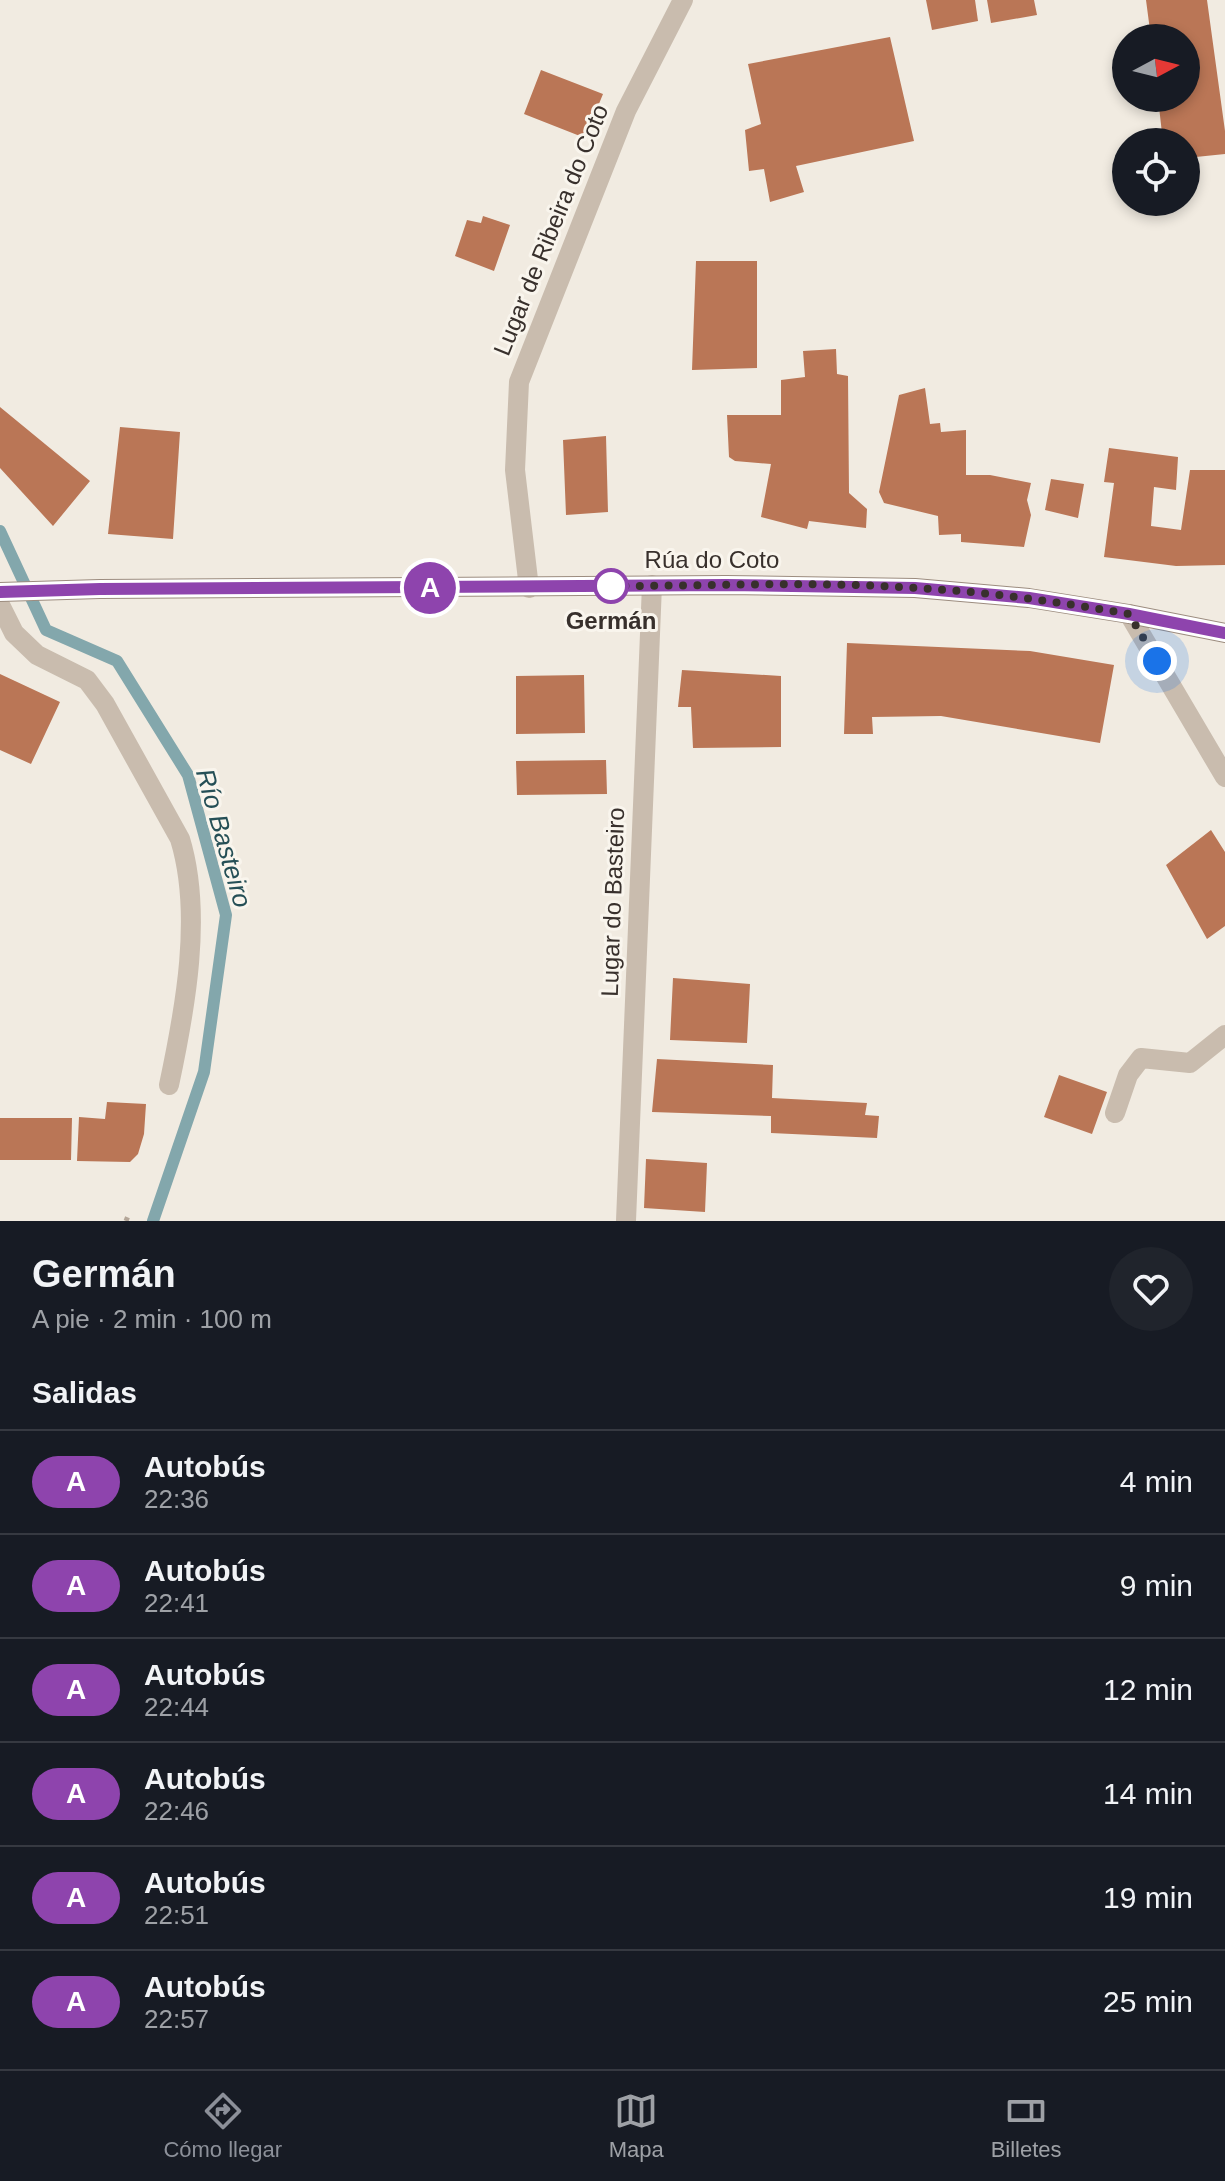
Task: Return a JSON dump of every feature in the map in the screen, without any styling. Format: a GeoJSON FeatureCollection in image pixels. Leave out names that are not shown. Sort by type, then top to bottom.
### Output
{"type":"FeatureCollection","features":[{"type":"Feature","properties":{"kind":"main road","name":"Rúa do Coto"},"geometry":{"type":"LineString","coordinates":[[3,597],[100,589],[652,585],[915,588],[1029,598],[1225,633]]}},
{"type":"Feature","properties":{"kind":"street","name":"Lugar de Ribeira do Coto"},"geometry":{"type":"LineString","coordinates":[[529,588],[515,470],[519,382],[626,111],[683,0]]}},
{"type":"Feature","properties":{"kind":"street","name":"Lugar do Basteiro"},"geometry":{"type":"LineString","coordinates":[[626,1221],[652,585]]}},
{"type":"Feature","properties":{"kind":"street"},"geometry":{"type":"LineString","coordinates":[[3,597],[14,633],[37,655],[87,680],[105,704],[180,839],[191,889],[191,927],[180,1033],[169,1085]]}},
{"type":"Feature","properties":{"kind":"street"},"geometry":{"type":"LineString","coordinates":[[1129,614],[1225,777]]}},
{"type":"Feature","properties":{"kind":"street"},"geometry":{"type":"LineString","coordinates":[[1115,1113],[1128,1075],[1141,1058],[1190,1063],[1225,1035]]}},
{"type":"Feature","properties":{"kind":"building"},"geometry":{"type":"Polygon","coordinates":[[[926,0],[975,0],[978,21],[932,30],[926,0]]]}},
{"type":"Feature","properties":{"kind":"building"},"geometry":{"type":"Polygon","coordinates":[[[987,0],[1034,0],[1037,15],[991,23],[987,0]]]}},
{"type":"Feature","properties":{"kind":"building"},"geometry":{"type":"Polygon","coordinates":[[[1146,0],[1207,0],[1225,131],[1225,154],[1200,157],[1200,128],[1161,128],[1160,112],[1200,112],[1200,24],[1149,24],[1146,0]]]}},
{"type":"Feature","properties":{"kind":"building"},"geometry":{"type":"Polygon","coordinates":[[[890,37],[914,141],[796,166],[804,192],[770,202],[764,169],[749,171],[745,130],[761,124],[748,64],[890,37]]]}},
{"type":"Feature","properties":{"kind":"building"},"geometry":{"type":"Polygon","coordinates":[[[541,70],[603,94],[585,138],[524,114],[541,70]]]}},
{"type":"Feature","properties":{"kind":"building"},"geometry":{"type":"Polygon","coordinates":[[[483,216],[510,225],[494,271],[455,256],[467,220],[481,223],[483,216]]]}},
{"type":"Feature","properties":{"kind":"building"},"geometry":{"type":"Polygon","coordinates":[[[696,261],[757,261],[757,368],[692,370],[696,261]]]}},
{"type":"Feature","properties":{"kind":"building"},"geometry":{"type":"Polygon","coordinates":[[[836,349],[837,374],[848,376],[849,493],[867,509],[866,528],[809,521],[807,529],[761,517],[771,464],[735,461],[729,457],[727,415],[781,415],[781,380],[805,377],[803,351],[836,349]]]}},
{"type":"Feature","properties":{"kind":"building"},"geometry":{"type":"Polygon","coordinates":[[[925,388],[930,424],[940,423],[941,432],[966,430],[966,475],[990,475],[1031,483],[1027,500],[1031,515],[1024,547],[961,542],[961,534],[939,535],[938,516],[884,503],[879,492],[899,395],[925,388]]]}},
{"type":"Feature","properties":{"kind":"building"},"geometry":{"type":"Polygon","coordinates":[[[0,407],[90,481],[53,526],[0,468],[0,407]]]}},
{"type":"Feature","properties":{"kind":"building"},"geometry":{"type":"Polygon","coordinates":[[[120,427],[180,432],[173,539],[108,534],[120,427]]]}},
{"type":"Feature","properties":{"kind":"building"},"geometry":{"type":"Polygon","coordinates":[[[606,436],[608,512],[566,515],[563,440],[606,436]]]}},
{"type":"Feature","properties":{"kind":"building"},"geometry":{"type":"Polygon","coordinates":[[[1109,448],[1178,457],[1176,490],[1154,487],[1151,526],[1181,530],[1190,470],[1225,470],[1225,565],[1176,566],[1104,557],[1114,483],[1104,482],[1109,448]]]}},
{"type":"Feature","properties":{"kind":"building"},"geometry":{"type":"Polygon","coordinates":[[[1051,479],[1084,484],[1078,518],[1045,510],[1051,479]]]}},
{"type":"Feature","properties":{"kind":"building"},"geometry":{"type":"Polygon","coordinates":[[[847,643],[1030,651],[1114,665],[1100,743],[941,716],[872,717],[873,734],[844,734],[847,643]]]}},
{"type":"Feature","properties":{"kind":"building"},"geometry":{"type":"Polygon","coordinates":[[[682,670],[781,676],[781,747],[693,748],[691,707],[678,707],[682,670]]]}},
{"type":"Feature","properties":{"kind":"building"},"geometry":{"type":"Polygon","coordinates":[[[0,674],[60,702],[31,764],[0,750],[0,674]]]}},
{"type":"Feature","properties":{"kind":"building"},"geometry":{"type":"Polygon","coordinates":[[[584,675],[585,733],[516,734],[516,676],[584,675]]]}},
{"type":"Feature","properties":{"kind":"building"},"geometry":{"type":"Polygon","coordinates":[[[606,760],[607,794],[517,795],[516,761],[606,760]]]}},
{"type":"Feature","properties":{"kind":"building"},"geometry":{"type":"Polygon","coordinates":[[[1211,830],[1225,852],[1225,926],[1207,939],[1166,865],[1211,830]]]}},
{"type":"Feature","properties":{"kind":"building"},"geometry":{"type":"Polygon","coordinates":[[[673,978],[750,984],[747,1043],[670,1040],[673,978]]]}},
{"type":"Feature","properties":{"kind":"building"},"geometry":{"type":"Polygon","coordinates":[[[657,1059],[773,1065],[772,1098],[867,1103],[865,1115],[879,1116],[877,1138],[771,1133],[771,1116],[652,1112],[657,1059]]]}},
{"type":"Feature","properties":{"kind":"building"},"geometry":{"type":"Polygon","coordinates":[[[1059,1075],[1107,1092],[1092,1134],[1044,1117],[1059,1075]]]}},
{"type":"Feature","properties":{"kind":"building"},"geometry":{"type":"Polygon","coordinates":[[[107,1102],[146,1104],[144,1134],[138,1154],[130,1162],[77,1161],[79,1117],[105,1119],[107,1102]]]}},
{"type":"Feature","properties":{"kind":"building"},"geometry":{"type":"Polygon","coordinates":[[[0,1118],[72,1118],[71,1160],[0,1160],[0,1118]]]}},
{"type":"Feature","properties":{"kind":"building"},"geometry":{"type":"Polygon","coordinates":[[[646,1159],[707,1163],[705,1212],[644,1208],[646,1159]]]}},
{"type":"Feature","properties":{"kind":"waterway","name":"Río Basteiro"},"geometry":{"type":"LineString","coordinates":[[0,531],[46,630],[117,661],[188,775],[226,915],[204,1072],[153,1221]]}},
{"type":"Feature","properties":{"kind":"bus line","name":"A"},"geometry":{"type":"LineString","coordinates":[[0,592],[726,585],[915,588],[1029,598],[1225,633]]}},
{"type":"Feature","properties":{"kind":"place","name":"Germán"},"geometry":{"type":"Point","coordinates":[611,586]}},
{"type":"Feature","properties":{"kind":"route"},"geometry":{"type":"LineString","coordinates":[[611,586],[915,588],[1029,598],[1129,614],[1157,661]]}}]}
